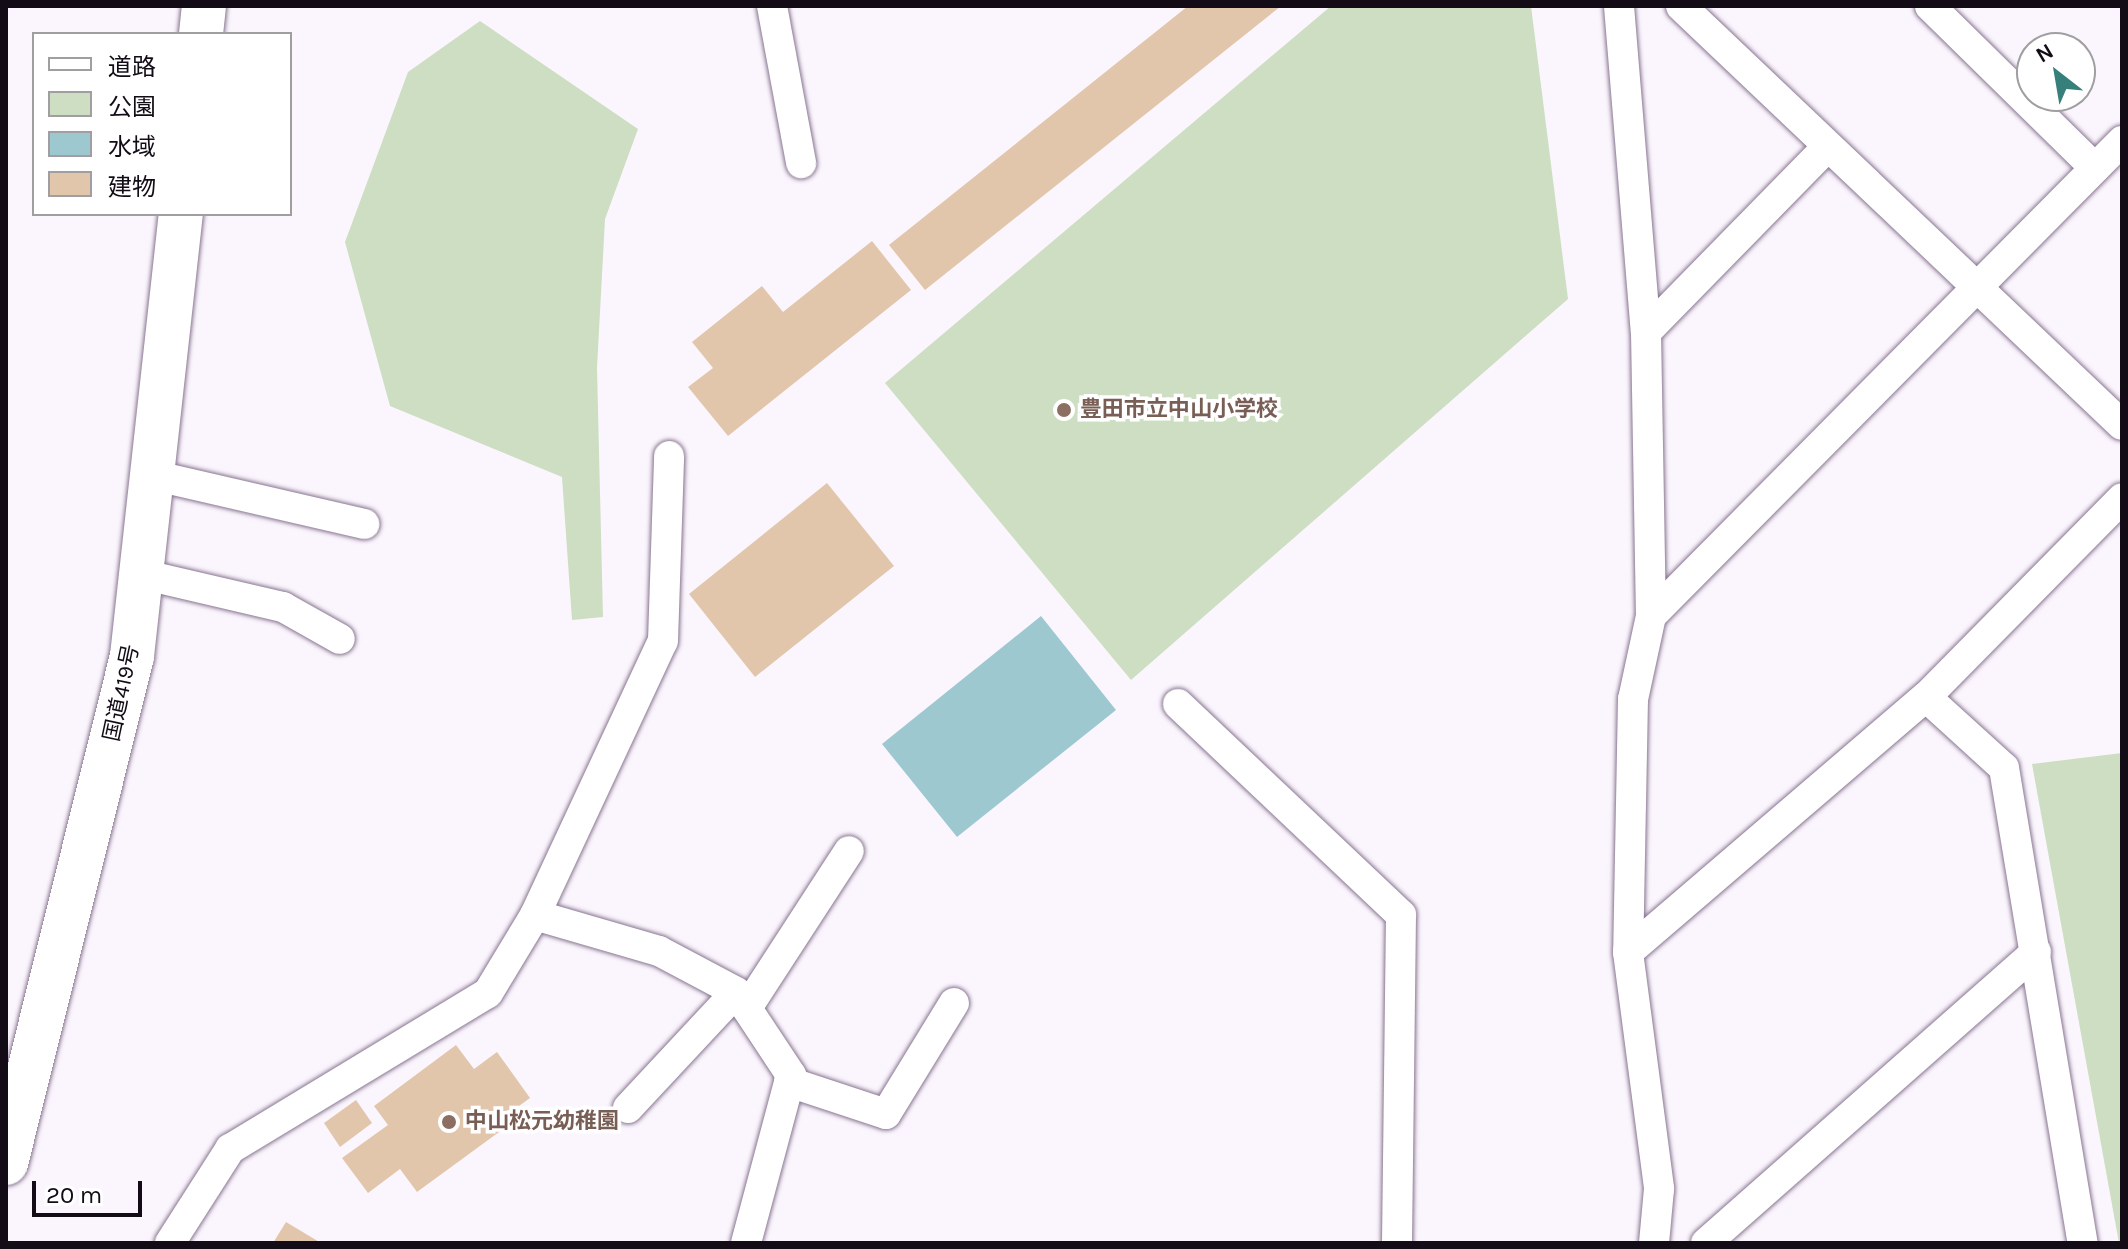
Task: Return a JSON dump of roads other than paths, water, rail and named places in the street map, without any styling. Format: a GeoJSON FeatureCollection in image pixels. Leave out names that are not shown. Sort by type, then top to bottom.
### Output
{"type":"FeatureCollection","features":[{"type":"Feature","properties":{"kind":"highway"},"geometry":{"type":"LineString","coordinates":[[201,32],[204,6]]}},
{"type":"Feature","properties":{"kind":"highway","name":"国道419号"},"geometry":{"type":"LineString","coordinates":[[6,1163],[132,656],[181,216]]}},
{"type":"Feature","properties":{"kind":"street"},"geometry":{"type":"LineString","coordinates":[[772,6],[801,163]]}},
{"type":"Feature","properties":{"kind":"street"},"geometry":{"type":"LineString","coordinates":[[1619,6],[1646,332],[1651,616],[1633,699],[1628,952],[1659,1189],[1654,1243]]}},
{"type":"Feature","properties":{"kind":"street"},"geometry":{"type":"LineString","coordinates":[[1681,6],[2122,425]]}},
{"type":"Feature","properties":{"kind":"street"},"geometry":{"type":"LineString","coordinates":[[1930,6],[2095,168]]}},
{"type":"Feature","properties":{"kind":"street"},"geometry":{"type":"LineString","coordinates":[[1651,616],[2122,141]]}},
{"type":"Feature","properties":{"kind":"street"},"geometry":{"type":"LineString","coordinates":[[1646,332],[1828,146]]}},
{"type":"Feature","properties":{"kind":"street"},"geometry":{"type":"LineString","coordinates":[[170,1243],[230,1149],[488,993],[535,915],[663,641],[669,456]]}},
{"type":"Feature","properties":{"kind":"street"},"geometry":{"type":"LineString","coordinates":[[152,475],[364,524]]}},
{"type":"Feature","properties":{"kind":"street"},"geometry":{"type":"LineString","coordinates":[[1628,952],[1926,697],[2122,498]]}},
{"type":"Feature","properties":{"kind":"street"},"geometry":{"type":"LineString","coordinates":[[141,574],[283,607],[340,639]]}},
{"type":"Feature","properties":{"kind":"street"},"geometry":{"type":"LineString","coordinates":[[1926,697],[2004,768],[2083,1243]]}},
{"type":"Feature","properties":{"kind":"street"},"geometry":{"type":"LineString","coordinates":[[1178,704],[1401,915],[1397,1243]]}},
{"type":"Feature","properties":{"kind":"street"},"geometry":{"type":"LineString","coordinates":[[628,1108],[741,1000],[849,851]]}},
{"type":"Feature","properties":{"kind":"street"},"geometry":{"type":"LineString","coordinates":[[535,915],[659,951],[741,1000],[789,1082],[886,1114],[954,1003]]}},
{"type":"Feature","properties":{"kind":"street"},"geometry":{"type":"LineString","coordinates":[[1706,1243],[2036,952]]}},
{"type":"Feature","properties":{"kind":"street"},"geometry":{"type":"LineString","coordinates":[[746,1243],[789,1082]]}},
{"type":"Feature","properties":{"kind":"water"},"geometry":{"type":"Polygon","coordinates":[[[1041,616],[1116,710],[957,837],[882,744],[1041,616]]]}},
{"type":"Feature","properties":{"kind":"place","name":"豊田市立中山小学校"},"geometry":{"type":"Point","coordinates":[1064,410]}},
{"type":"Feature","properties":{"kind":"place","name":"中山松元幼稚園"},"geometry":{"type":"Point","coordinates":[449,1122]}}]}
